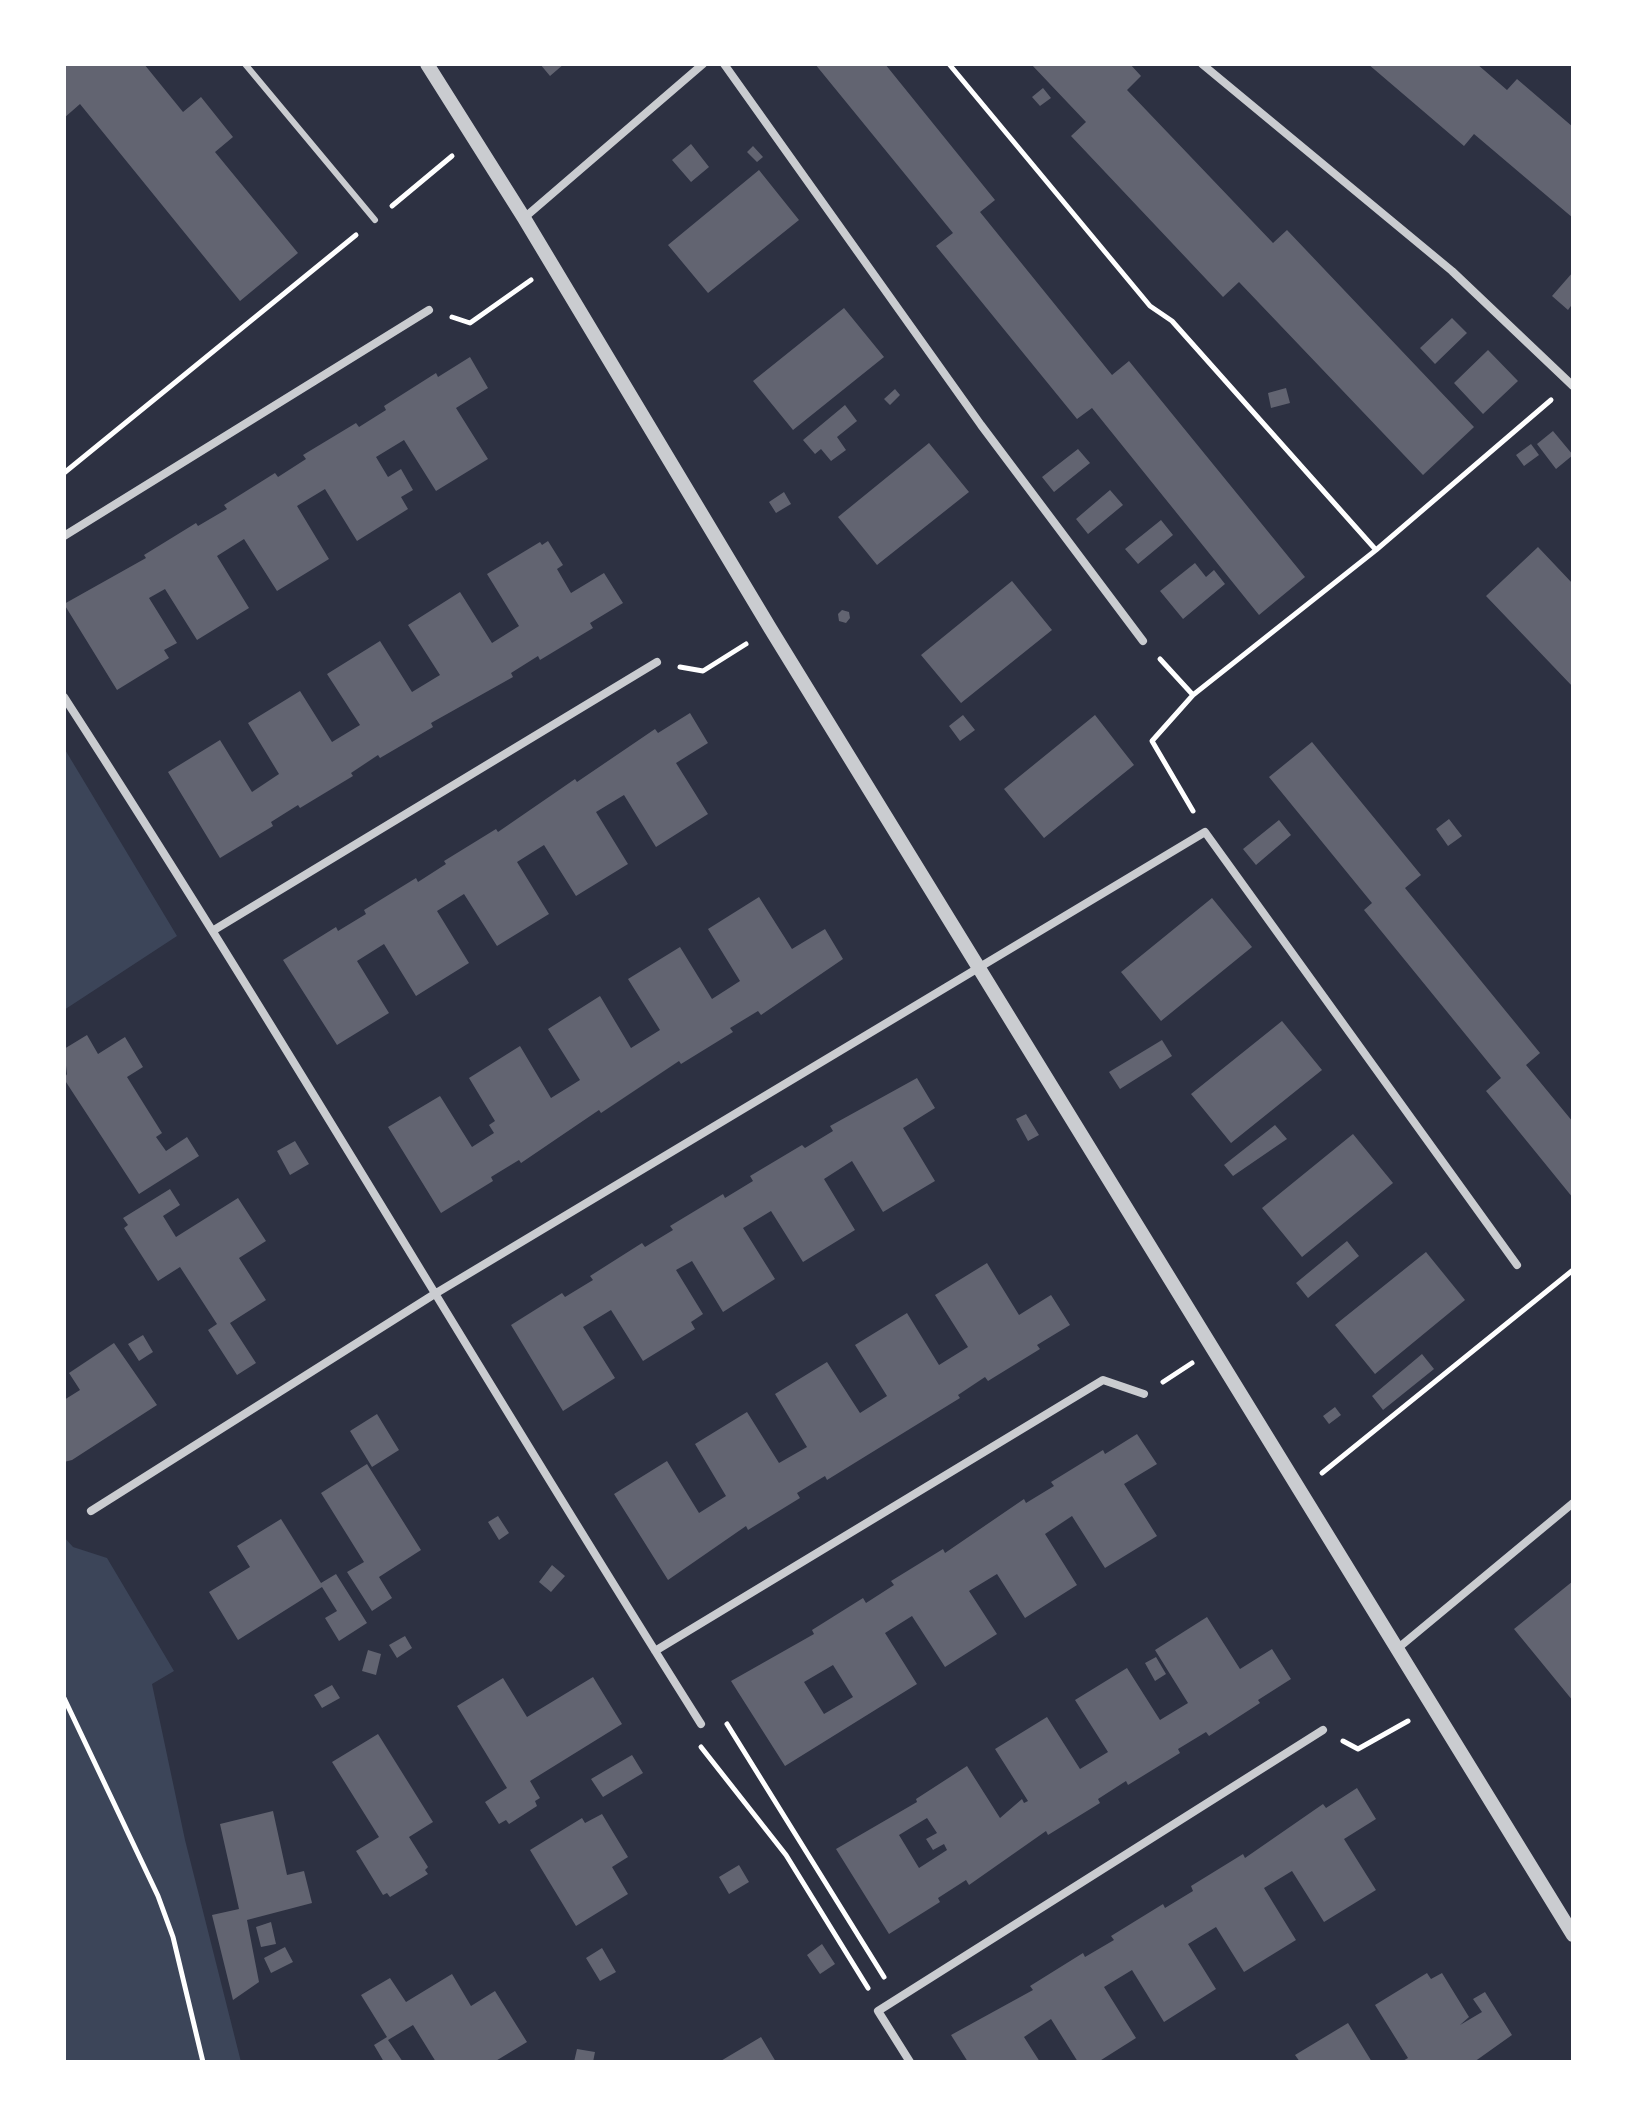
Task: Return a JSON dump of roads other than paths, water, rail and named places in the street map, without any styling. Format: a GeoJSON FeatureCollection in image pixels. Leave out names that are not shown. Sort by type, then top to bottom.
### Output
{"type":"FeatureCollection","features":[{"type":"Feature","properties":{"kind":"street"},"geometry":{"type":"LineString","coordinates":[[427,64],[1573,1935]]}},
{"type":"Feature","properties":{"kind":"street"},"geometry":{"type":"LineString","coordinates":[[524,218],[703,64]]}},
{"type":"Feature","properties":{"kind":"street"},"geometry":{"type":"LineString","coordinates":[[724,64],[981,425],[1143,641]]}},
{"type":"Feature","properties":{"kind":"street"},"geometry":{"type":"LineString","coordinates":[[1202,64],[1452,271],[1572,385]]}},
{"type":"Feature","properties":{"kind":"street"},"geometry":{"type":"LineString","coordinates":[[64,536],[429,310]]}},
{"type":"Feature","properties":{"kind":"street"},"geometry":{"type":"LineString","coordinates":[[214,930],[657,662]]}},
{"type":"Feature","properties":{"kind":"street"},"geometry":{"type":"LineString","coordinates":[[64,697],[214,930],[433,1295],[701,1724]]}},
{"type":"Feature","properties":{"kind":"street"},"geometry":{"type":"LineString","coordinates":[[91,1511],[433,1295],[1205,832],[1517,1265]]}},
{"type":"Feature","properties":{"kind":"street"},"geometry":{"type":"LineString","coordinates":[[655,1651],[1103,1380],[1144,1394]]}},
{"type":"Feature","properties":{"kind":"street"},"geometry":{"type":"LineString","coordinates":[[1397,1649],[1573,1503]]}},
{"type":"Feature","properties":{"kind":"street"},"geometry":{"type":"LineString","coordinates":[[910,2062],[878,2011],[1323,1730]]}},
{"type":"Feature","properties":{"kind":"lane"},"geometry":{"type":"LineString","coordinates":[[245,64],[375,220]]}}]}
